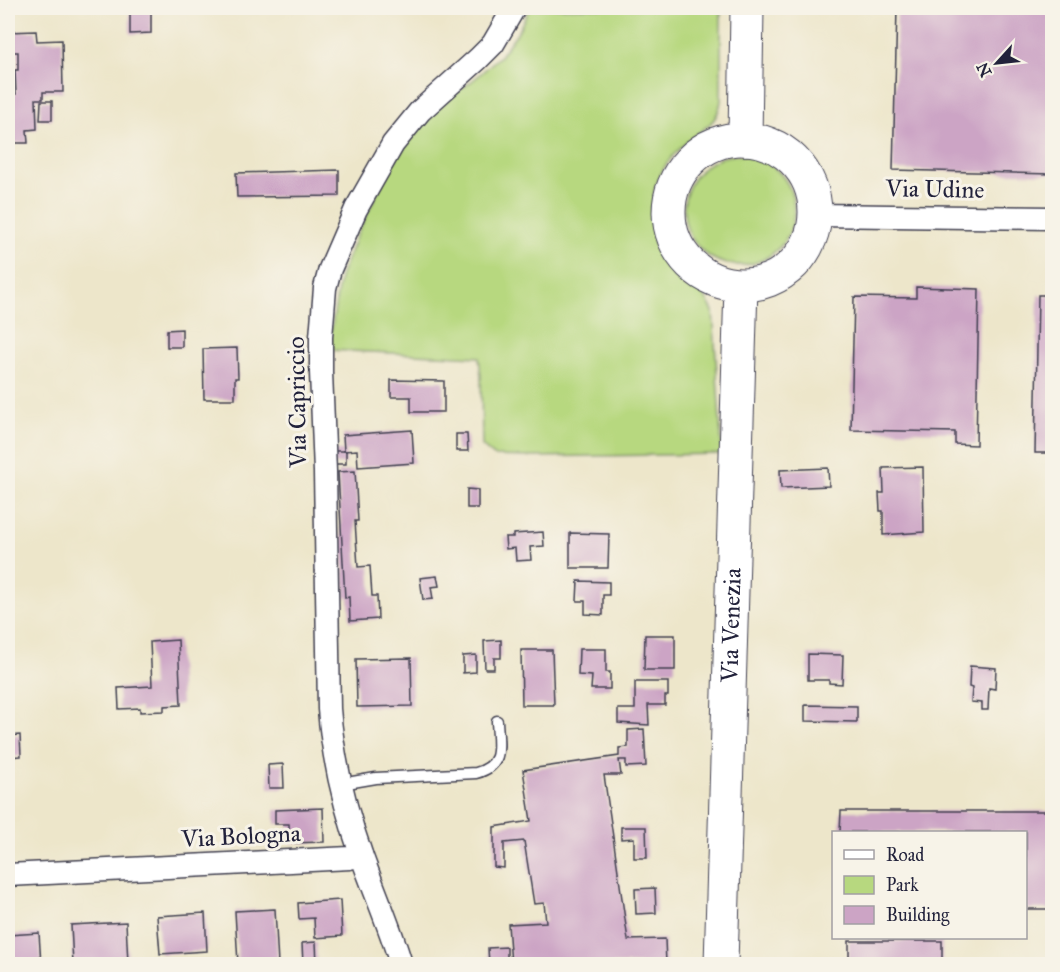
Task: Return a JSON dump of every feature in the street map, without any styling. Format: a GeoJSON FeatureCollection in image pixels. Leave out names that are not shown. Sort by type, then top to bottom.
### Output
{"type":"FeatureCollection","features":[{"type":"Feature","properties":{"kind":"main road"},"geometry":{"type":"LineString","coordinates":[[745,139],[747,8]]}},
{"type":"Feature","properties":{"kind":"main road"},"geometry":{"type":"LineString","coordinates":[[745,139],[767,143],[787,154],[803,171],[813,192],[816,214],[813,234],[805,251],[793,266],[778,277],[760,284],[741,286],[718,282],[698,271],[690,263],[682,254],[672,233],[669,211],[673,188],[684,167],[701,152],[721,141],[745,139]]}},
{"type":"Feature","properties":{"kind":"main road","name":"Via Venezia"},"geometry":{"type":"LineString","coordinates":[[721,964],[741,286]]}},
{"type":"Feature","properties":{"kind":"street","name":"Via Capriccio"},"geometry":{"type":"LineString","coordinates":[[361,855],[332,746],[329,709],[326,484],[321,372],[325,288],[330,269],[356,209],[393,144],[420,111],[493,44],[514,8]]}},
{"type":"Feature","properties":{"kind":"street","name":"Via Udine"},"geometry":{"type":"LineString","coordinates":[[816,214],[1053,218]]}},
{"type":"Feature","properties":{"kind":"street","name":"Via Bologna"},"geometry":{"type":"LineString","coordinates":[[8,875],[350,858],[361,855]]}},
{"type":"Feature","properties":{"kind":"street"},"geometry":{"type":"LineString","coordinates":[[361,855],[394,939],[401,964]]}},
{"type":"Feature","properties":{"kind":"lane"},"geometry":{"type":"LineString","coordinates":[[341,784],[376,778],[476,774],[488,770],[494,765],[498,756],[497,721]]}},
{"type":"Feature","properties":{"kind":"green space"},"geometry":{"type":"Polygon","coordinates":[[[530,8],[721,8],[721,101],[719,109],[714,120],[681,147],[660,174],[653,195],[652,219],[655,246],[661,261],[698,290],[713,311],[722,454],[494,456],[482,446],[479,357],[328,350],[340,277],[356,237],[390,167],[418,128],[441,105],[500,56],[517,33],[530,8]]]}},
{"type":"Feature","properties":{"kind":"green space"},"geometry":{"type":"Polygon","coordinates":[[[739,155],[760,159],[778,171],[790,189],[794,210],[790,231],[778,249],[760,261],[739,265],[718,261],[700,249],[688,231],[684,210],[688,189],[700,171],[718,159],[739,155]]]}},
{"type":"Feature","properties":{"kind":"building"},"geometry":{"type":"Polygon","coordinates":[[[130,8],[151,8],[151,33],[130,34],[130,8]]]}},
{"type":"Feature","properties":{"kind":"building"},"geometry":{"type":"Polygon","coordinates":[[[897,8],[1052,8],[1052,174],[893,170],[897,8]]]}},
{"type":"Feature","properties":{"kind":"building"},"geometry":{"type":"Polygon","coordinates":[[[36,31],[37,41],[62,40],[63,92],[43,92],[43,99],[36,99],[37,129],[27,130],[28,143],[8,143],[8,95],[16,94],[15,70],[18,70],[18,52],[9,52],[8,32],[36,31]]]}},
{"type":"Feature","properties":{"kind":"building"},"geometry":{"type":"Polygon","coordinates":[[[41,101],[52,101],[52,120],[40,120],[41,101]]]}},
{"type":"Feature","properties":{"kind":"building"},"geometry":{"type":"Polygon","coordinates":[[[339,170],[339,196],[237,197],[236,173],[339,170]]]}},
{"type":"Feature","properties":{"kind":"building"},"geometry":{"type":"Polygon","coordinates":[[[916,287],[979,289],[976,445],[955,444],[955,432],[851,430],[854,297],[916,298],[916,287]]]}},
{"type":"Feature","properties":{"kind":"building"},"geometry":{"type":"Polygon","coordinates":[[[1038,295],[1052,295],[1052,453],[1035,453],[1038,295]]]}},
{"type":"Feature","properties":{"kind":"building"},"geometry":{"type":"Polygon","coordinates":[[[182,329],[182,347],[167,347],[167,330],[182,329]]]}},
{"type":"Feature","properties":{"kind":"building"},"geometry":{"type":"Polygon","coordinates":[[[237,348],[238,378],[235,378],[235,399],[204,399],[203,349],[237,348]]]}},
{"type":"Feature","properties":{"kind":"building"},"geometry":{"type":"Polygon","coordinates":[[[391,380],[444,381],[444,412],[411,412],[411,397],[391,397],[391,380]]]}},
{"type":"Feature","properties":{"kind":"building"},"geometry":{"type":"Polygon","coordinates":[[[412,430],[414,463],[358,467],[357,450],[344,451],[343,435],[412,430]]]}},
{"type":"Feature","properties":{"kind":"building"},"geometry":{"type":"Polygon","coordinates":[[[456,434],[467,434],[468,451],[456,451],[456,434]]]}},
{"type":"Feature","properties":{"kind":"building"},"geometry":{"type":"Polygon","coordinates":[[[333,451],[346,451],[346,464],[334,464],[333,451]]]}},
{"type":"Feature","properties":{"kind":"building"},"geometry":{"type":"Polygon","coordinates":[[[923,467],[924,532],[883,535],[883,511],[880,511],[879,493],[884,493],[883,468],[923,467]]]}},
{"type":"Feature","properties":{"kind":"building"},"geometry":{"type":"Polygon","coordinates":[[[828,468],[829,486],[781,488],[780,470],[828,468]]]}},
{"type":"Feature","properties":{"kind":"building"},"geometry":{"type":"Polygon","coordinates":[[[355,471],[358,567],[370,566],[372,596],[377,596],[378,619],[350,621],[349,597],[345,598],[338,472],[355,471]]]}},
{"type":"Feature","properties":{"kind":"building"},"geometry":{"type":"Polygon","coordinates":[[[467,489],[478,490],[478,508],[467,508],[467,489]]]}},
{"type":"Feature","properties":{"kind":"building"},"geometry":{"type":"Polygon","coordinates":[[[543,532],[544,546],[530,547],[531,560],[516,561],[515,548],[506,549],[505,537],[513,537],[513,534],[543,532]]]}},
{"type":"Feature","properties":{"kind":"building"},"geometry":{"type":"Polygon","coordinates":[[[570,533],[609,534],[608,568],[570,568],[570,533]]]}},
{"type":"Feature","properties":{"kind":"building"},"geometry":{"type":"Polygon","coordinates":[[[437,576],[439,586],[431,587],[433,599],[423,600],[420,578],[437,576]]]}},
{"type":"Feature","properties":{"kind":"building"},"geometry":{"type":"Polygon","coordinates":[[[578,581],[609,582],[609,595],[603,595],[603,615],[585,614],[585,601],[577,601],[578,581]]]}},
{"type":"Feature","properties":{"kind":"building"},"geometry":{"type":"Polygon","coordinates":[[[645,635],[675,635],[675,670],[644,670],[645,635]]]}},
{"type":"Feature","properties":{"kind":"building"},"geometry":{"type":"Polygon","coordinates":[[[178,640],[181,705],[164,706],[164,711],[140,712],[140,708],[119,709],[118,688],[152,686],[150,642],[178,640]]]}},
{"type":"Feature","properties":{"kind":"building"},"geometry":{"type":"Polygon","coordinates":[[[501,640],[501,658],[494,658],[494,669],[485,669],[484,641],[501,640]]]}},
{"type":"Feature","properties":{"kind":"building"},"geometry":{"type":"Polygon","coordinates":[[[579,649],[606,649],[606,672],[610,672],[610,689],[591,689],[592,676],[578,675],[579,649]]]}},
{"type":"Feature","properties":{"kind":"building"},"geometry":{"type":"Polygon","coordinates":[[[521,650],[552,650],[554,705],[522,705],[521,650]]]}},
{"type":"Feature","properties":{"kind":"building"},"geometry":{"type":"Polygon","coordinates":[[[808,654],[843,655],[842,684],[829,683],[829,680],[808,680],[808,654]]]}},
{"type":"Feature","properties":{"kind":"building"},"geometry":{"type":"Polygon","coordinates":[[[476,655],[476,672],[463,673],[463,656],[476,655]]]}},
{"type":"Feature","properties":{"kind":"building"},"geometry":{"type":"Polygon","coordinates":[[[411,658],[412,706],[357,707],[356,659],[411,658]]]}},
{"type":"Feature","properties":{"kind":"building"},"geometry":{"type":"Polygon","coordinates":[[[970,666],[996,668],[995,689],[989,688],[988,710],[982,710],[982,703],[971,702],[970,666]]]}},
{"type":"Feature","properties":{"kind":"building"},"geometry":{"type":"Polygon","coordinates":[[[635,682],[668,682],[668,696],[665,696],[665,705],[648,705],[649,725],[618,723],[618,709],[635,709],[635,682]]]}},
{"type":"Feature","properties":{"kind":"building"},"geometry":{"type":"Polygon","coordinates":[[[805,705],[857,706],[857,722],[805,721],[805,705]]]}},
{"type":"Feature","properties":{"kind":"building"},"geometry":{"type":"Polygon","coordinates":[[[644,729],[646,766],[626,767],[626,760],[619,760],[621,775],[604,775],[628,940],[665,939],[666,964],[511,964],[508,924],[546,922],[544,903],[534,904],[524,841],[504,843],[504,868],[494,867],[494,827],[531,821],[523,770],[619,756],[619,748],[628,747],[628,730],[644,729]]]}},
{"type":"Feature","properties":{"kind":"building"},"geometry":{"type":"Polygon","coordinates":[[[20,735],[21,756],[8,757],[8,736],[20,735]]]}},
{"type":"Feature","properties":{"kind":"building"},"geometry":{"type":"Polygon","coordinates":[[[283,764],[284,788],[269,788],[268,765],[283,764]]]}},
{"type":"Feature","properties":{"kind":"building"},"geometry":{"type":"Polygon","coordinates":[[[323,808],[324,842],[290,843],[289,824],[275,824],[275,810],[323,808]]]}},
{"type":"Feature","properties":{"kind":"building"},"geometry":{"type":"Polygon","coordinates":[[[841,811],[1052,811],[1052,909],[1027,909],[1027,831],[840,831],[841,811]]]}},
{"type":"Feature","properties":{"kind":"building"},"geometry":{"type":"Polygon","coordinates":[[[621,827],[646,827],[647,858],[634,858],[634,838],[621,839],[621,827]]]}},
{"type":"Feature","properties":{"kind":"building"},"geometry":{"type":"Polygon","coordinates":[[[655,888],[656,913],[636,914],[635,889],[655,888]]]}},
{"type":"Feature","properties":{"kind":"building"},"geometry":{"type":"Polygon","coordinates":[[[340,900],[342,936],[315,938],[314,918],[299,919],[298,903],[340,900]]]}},
{"type":"Feature","properties":{"kind":"building"},"geometry":{"type":"Polygon","coordinates":[[[275,909],[278,964],[238,964],[235,911],[275,909]]]}},
{"type":"Feature","properties":{"kind":"building"},"geometry":{"type":"Polygon","coordinates":[[[205,913],[207,951],[160,954],[157,916],[205,913]]]}},
{"type":"Feature","properties":{"kind":"building"},"geometry":{"type":"Polygon","coordinates":[[[126,922],[128,964],[73,964],[71,925],[126,922]]]}},
{"type":"Feature","properties":{"kind":"building"},"geometry":{"type":"Polygon","coordinates":[[[39,933],[41,964],[8,964],[8,935],[39,933]]]}},
{"type":"Feature","properties":{"kind":"building"},"geometry":{"type":"Polygon","coordinates":[[[849,941],[942,941],[942,964],[849,964],[849,941]]]}},
{"type":"Feature","properties":{"kind":"building"},"geometry":{"type":"Polygon","coordinates":[[[316,942],[317,964],[303,964],[302,943],[316,942]]]}},
{"type":"Feature","properties":{"kind":"building"},"geometry":{"type":"Polygon","coordinates":[[[507,947],[507,964],[489,964],[488,948],[507,947]]]}}]}
